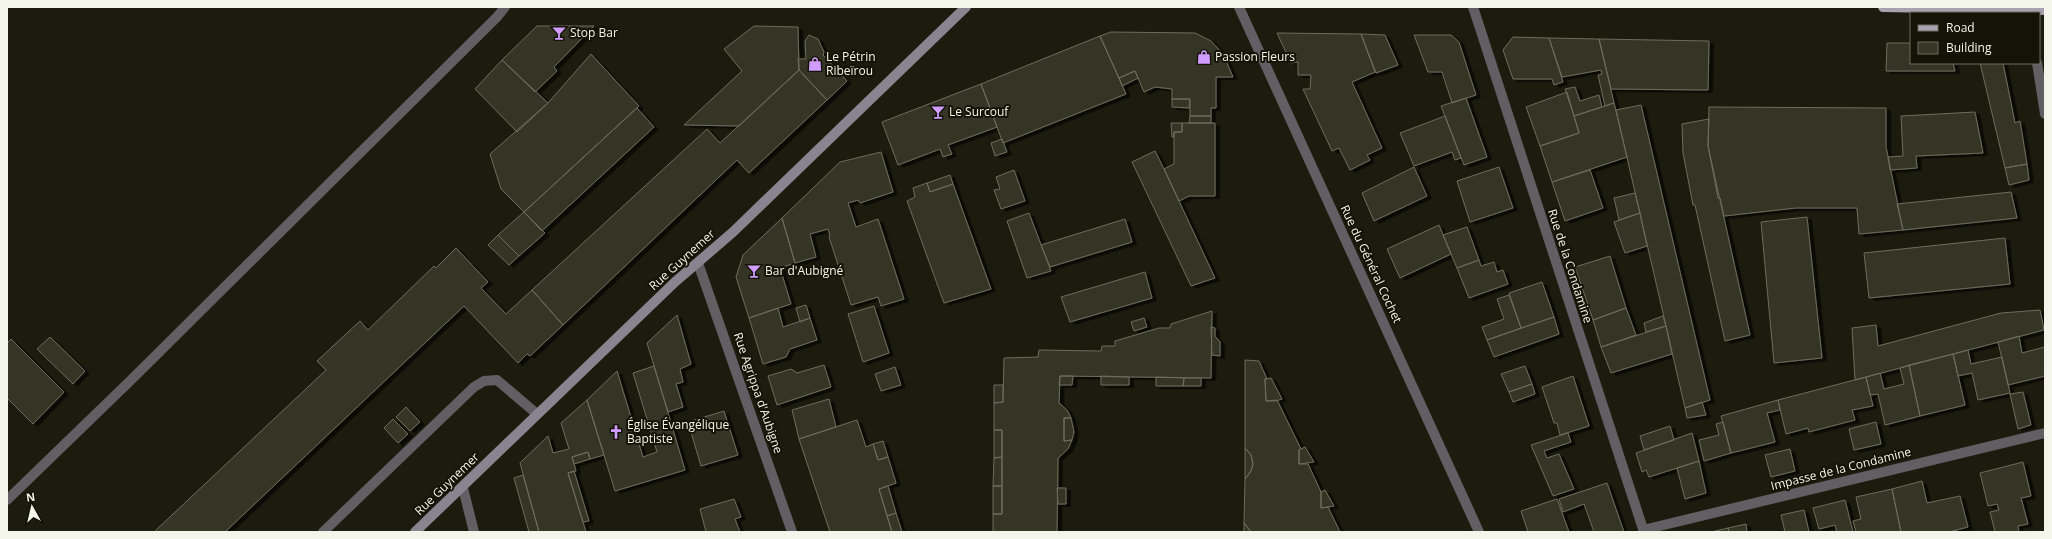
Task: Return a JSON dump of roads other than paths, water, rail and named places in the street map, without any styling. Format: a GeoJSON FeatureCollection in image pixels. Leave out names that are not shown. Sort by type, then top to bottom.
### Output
{"type":"FeatureCollection","features":[{"type":"Feature","properties":{"kind":"main road","name":"Rue Guynemer"},"geometry":{"type":"LineString","coordinates":[[415,532],[676,282],[733,232],[966,7]]}},
{"type":"Feature","properties":{"kind":"main road"},"geometry":{"type":"LineString","coordinates":[[1883,7],[2029,11],[2045,10]]}},
{"type":"Feature","properties":{"kind":"street"},"geometry":{"type":"LineString","coordinates":[[7,500],[136,376],[497,17],[505,7]]}},
{"type":"Feature","properties":{"kind":"street","name":"Rue du Général Cochet"},"geometry":{"type":"LineString","coordinates":[[1239,7],[1479,532]]}},
{"type":"Feature","properties":{"kind":"street","name":"Rue de la Condamine"},"geometry":{"type":"LineString","coordinates":[[1473,7],[1643,531]]}},
{"type":"Feature","properties":{"kind":"street"},"geometry":{"type":"LineString","coordinates":[[2037,64],[2045,114]]}},
{"type":"Feature","properties":{"kind":"street","name":"Rue Agrippa d'Aubigne"},"geometry":{"type":"LineString","coordinates":[[698,263],[792,532]]}},
{"type":"Feature","properties":{"kind":"street"},"geometry":{"type":"LineString","coordinates":[[323,532],[468,392],[484,381],[497,380],[537,414]]}},
{"type":"Feature","properties":{"kind":"street","name":"Impasse de la Condamine"},"geometry":{"type":"LineString","coordinates":[[1643,531],[2045,433]]}},
{"type":"Feature","properties":{"kind":"street"},"geometry":{"type":"LineString","coordinates":[[462,488],[474,532]]}},
{"type":"Feature","properties":{"kind":"place","name":"Stop Bar"},"geometry":{"type":"Point","coordinates":[559,33]}},
{"type":"Feature","properties":{"kind":"place","name":"Passion Fleurs"},"geometry":{"type":"Point","coordinates":[1204,57]}},
{"type":"Feature","properties":{"kind":"place","name":"Le Pétrin Ribeïrou"},"geometry":{"type":"Point","coordinates":[815,64]}},
{"type":"Feature","properties":{"kind":"place","name":"Le Surcouf"},"geometry":{"type":"Point","coordinates":[938,112]}},
{"type":"Feature","properties":{"kind":"place","name":"Bar d'Aubigné"},"geometry":{"type":"Point","coordinates":[754,271]}},
{"type":"Feature","properties":{"kind":"place","name":"Église Évangélique Baptiste"},"geometry":{"type":"Point","coordinates":[616,432]}}]}
